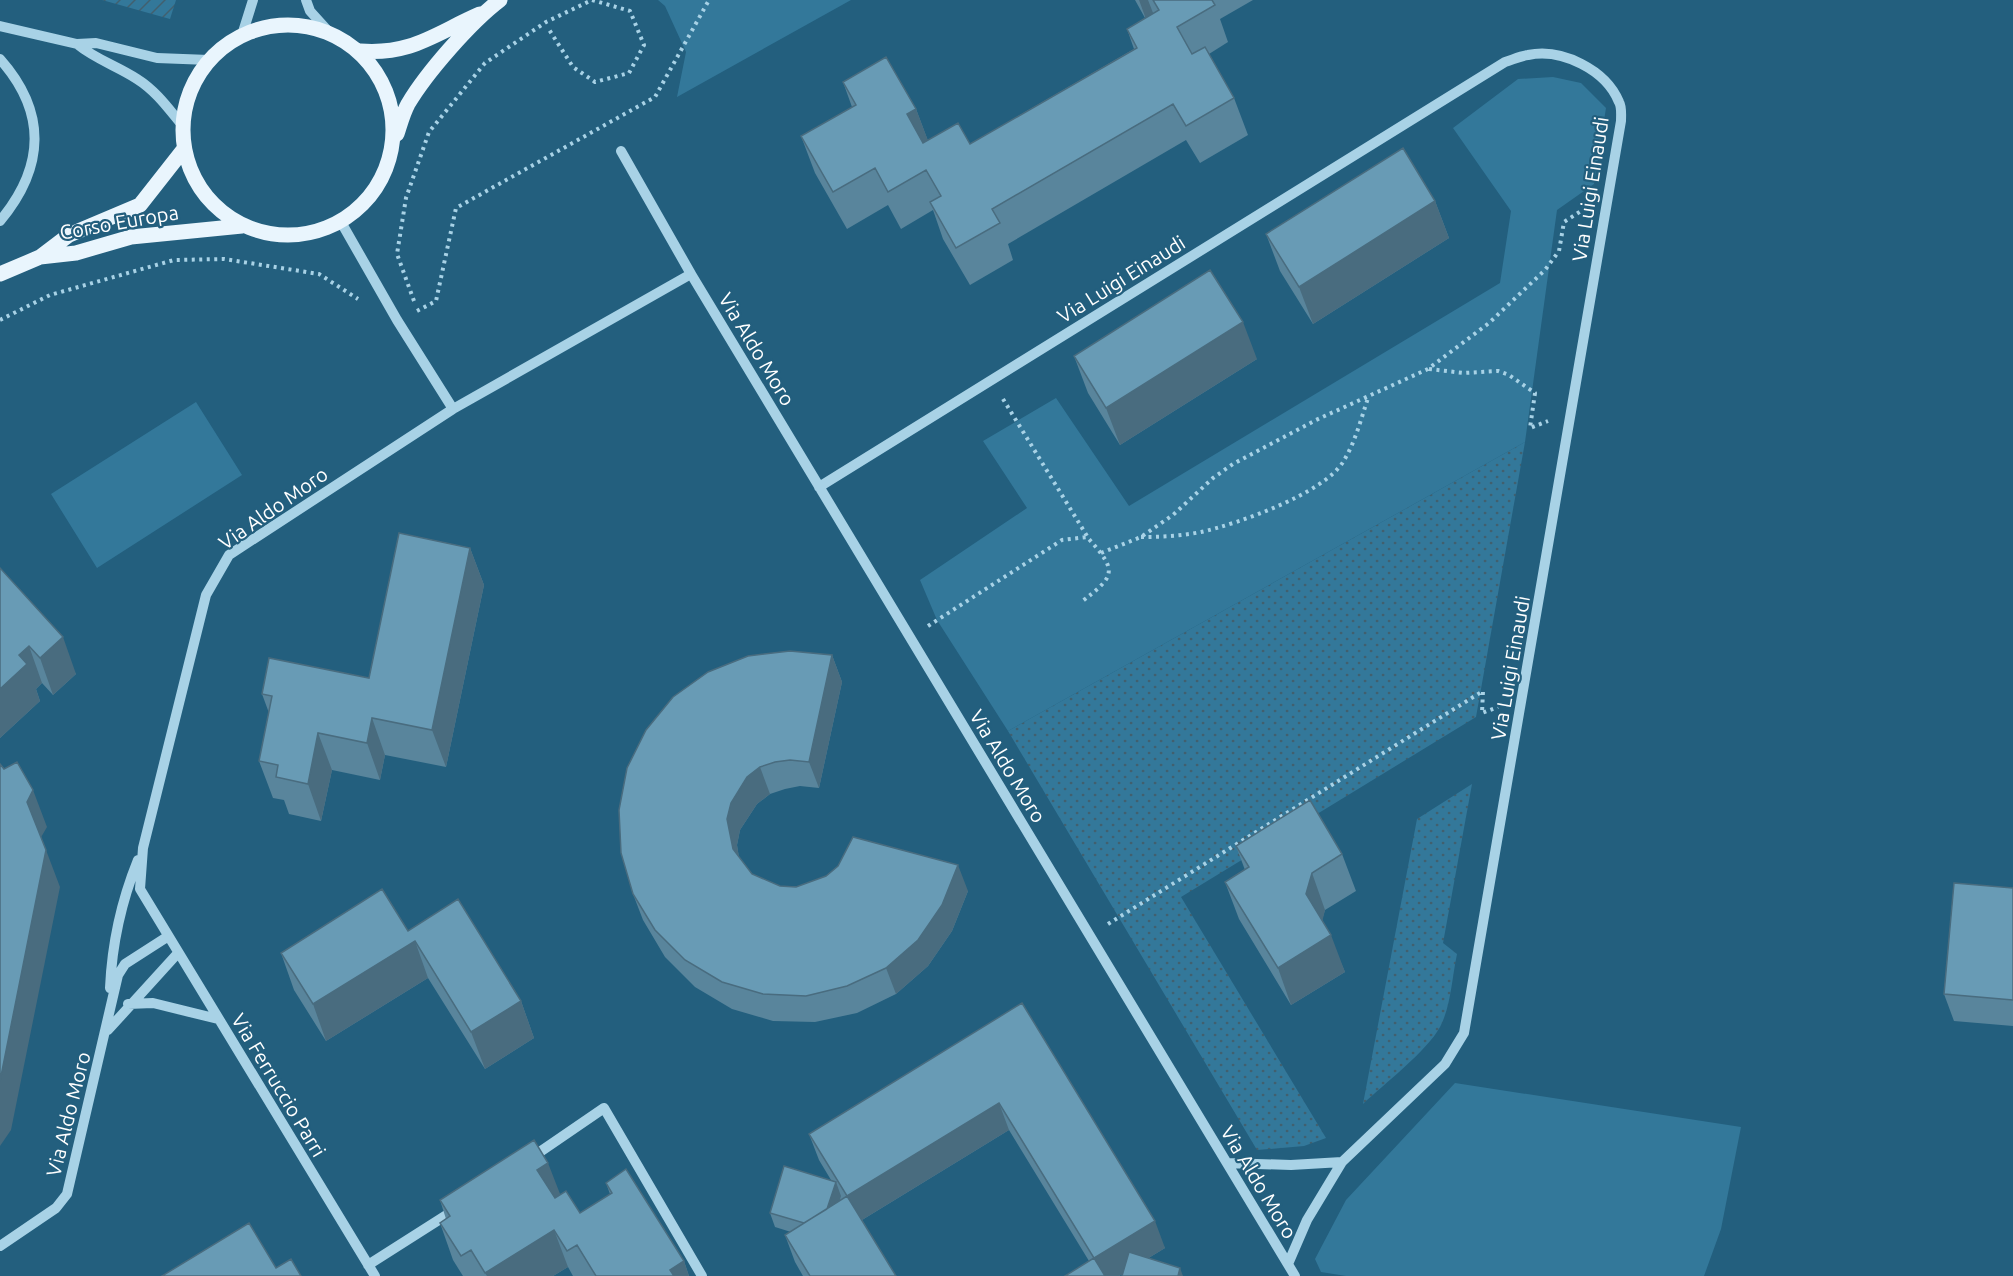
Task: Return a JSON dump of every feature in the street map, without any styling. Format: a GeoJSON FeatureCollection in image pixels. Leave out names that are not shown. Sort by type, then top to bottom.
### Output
{"type":"FeatureCollection","features":[{"type":"Feature","properties":{"kind":"main road"},"geometry":{"type":"LineString","coordinates":[[394,143],[393,111],[383,82],[360,51],[329,32],[293,23],[273,25],[242,34],[223,46],[209,60],[190,91],[182,125],[184,149],[198,186],[222,212],[242,226],[278,236],[314,233],[341,222],[378,186],[389,161],[407,105],[485,12],[500,0]]}},
{"type":"Feature","properties":{"kind":"main road"},"geometry":{"type":"LineString","coordinates":[[360,51],[386,53],[425,43],[485,12]]}},
{"type":"Feature","properties":{"kind":"main road","name":"Corso Europa"},"geometry":{"type":"LineString","coordinates":[[0,274],[40,257],[69,235],[140,205],[184,149]]}},
{"type":"Feature","properties":{"kind":"main road","name":"Corso Europa"},"geometry":{"type":"LineString","coordinates":[[40,257],[76,253],[131,237],[242,226]]}},
{"type":"Feature","properties":{"kind":"street"},"geometry":{"type":"LineString","coordinates":[[242,34],[253,0]]}},
{"type":"Feature","properties":{"kind":"street"},"geometry":{"type":"LineString","coordinates":[[306,0],[310,11],[329,32]]}},
{"type":"Feature","properties":{"kind":"street"},"geometry":{"type":"LineString","coordinates":[[0,26],[77,44],[96,43],[157,58],[209,60]]}},
{"type":"Feature","properties":{"kind":"street"},"geometry":{"type":"LineString","coordinates":[[77,44],[91,55],[145,85],[159,97],[182,125]]}},
{"type":"Feature","properties":{"kind":"street","name":"Via Luigi Einaudi"},"geometry":{"type":"LineString","coordinates":[[819,487],[1496,68],[1529,54],[1549,54],[1571,60],[1593,70],[1620,103],[1621,121],[1609,193],[1464,1033],[1444,1064],[1342,1162],[1307,1220],[1288,1264]]}},
{"type":"Feature","properties":{"kind":"street"},"geometry":{"type":"LineString","coordinates":[[0,59],[16,77],[30,106],[35,129],[34,158],[26,184],[0,221]]}},
{"type":"Feature","properties":{"kind":"street","name":"Via Aldo Moro"},"geometry":{"type":"LineString","coordinates":[[621,150],[691,274],[1295,1276]]}},
{"type":"Feature","properties":{"kind":"street"},"geometry":{"type":"LineString","coordinates":[[341,222],[397,320],[453,409]]}},
{"type":"Feature","properties":{"kind":"street","name":"Via Aldo Moro"},"geometry":{"type":"LineString","coordinates":[[107,1030],[111,960],[122,904],[143,848],[206,595],[230,555],[453,409],[691,274]]}},
{"type":"Feature","properties":{"kind":"street","name":"Via Aldo Moro"},"geometry":{"type":"LineString","coordinates":[[143,848],[141,889],[153,913]]}},
{"type":"Feature","properties":{"kind":"street","name":"Via Ferruccio Parri"},"geometry":{"type":"LineString","coordinates":[[153,913],[375,1276]]}},
{"type":"Feature","properties":{"kind":"street","name":"Via Aldo Moro"},"geometry":{"type":"LineString","coordinates":[[0,1246],[56,1208],[67,1194],[118,975],[125,964],[168,937]]}},
{"type":"Feature","properties":{"kind":"street","name":"Via Aldo Moro"},"geometry":{"type":"LineString","coordinates":[[107,1030],[128,1004],[178,953]]}},
{"type":"Feature","properties":{"kind":"street"},"geometry":{"type":"LineString","coordinates":[[128,1004],[153,1004],[218,1019]]}},
{"type":"Feature","properties":{"kind":"street"},"geometry":{"type":"LineString","coordinates":[[518,1167],[604,1108],[702,1276]]}},
{"type":"Feature","properties":{"kind":"street"},"geometry":{"type":"LineString","coordinates":[[1227,1163],[1291,1165],[1342,1162]]}},
{"type":"Feature","properties":{"kind":"street"},"geometry":{"type":"LineString","coordinates":[[368,1265],[414,1238],[471,1199]]}},
{"type":"Feature","properties":{"kind":"path"},"geometry":{"type":"LineString","coordinates":[[418,310],[397,254],[406,198],[429,132],[485,63],[546,22],[592,0],[630,11],[644,45],[629,73],[595,82],[573,66],[548,28]]}},
{"type":"Feature","properties":{"kind":"path"},"geometry":{"type":"LineString","coordinates":[[397,320],[436,301],[456,208],[655,97],[709,0]]}},
{"type":"Feature","properties":{"kind":"path"},"geometry":{"type":"LineString","coordinates":[[1101,553],[1141,537],[1173,515],[1213,478],[1233,464],[1316,420],[1428,369],[1489,323],[1519,296],[1559,251],[1564,222],[1609,193]]}},
{"type":"Feature","properties":{"kind":"path"},"geometry":{"type":"LineString","coordinates":[[0,320],[50,295],[174,260],[224,260],[319,274],[357,297],[363,306]]}},
{"type":"Feature","properties":{"kind":"path"},"geometry":{"type":"LineString","coordinates":[[1428,369],[1464,374],[1498,371],[1509,375],[1535,393],[1530,428],[1571,413]]}},
{"type":"Feature","properties":{"kind":"path"},"geometry":{"type":"LineString","coordinates":[[991,381],[1087,537],[1109,564],[1109,576],[1103,585],[1080,603]]}},
{"type":"Feature","properties":{"kind":"path"},"geometry":{"type":"LineString","coordinates":[[1141,537],[1166,537],[1224,526],[1311,490],[1333,473],[1342,462],[1368,398]]}},
{"type":"Feature","properties":{"kind":"path"},"geometry":{"type":"LineString","coordinates":[[910,637],[1062,540],[1087,537]]}},
{"type":"Feature","properties":{"kind":"path"},"geometry":{"type":"LineString","coordinates":[[1090,936],[1135,905],[1484,691],[1482,714],[1523,695]]}},
{"type":"Feature","properties":{"kind":"shaded area"},"geometry":{"type":"Polygon","coordinates":[[[102,0],[176,0],[170,19],[102,0]]]}},
{"type":"Feature","properties":{"kind":"shaded area"},"geometry":{"type":"Polygon","coordinates":[[[658,0],[851,0],[677,97],[686,52],[665,6],[658,0]]]}},
{"type":"Feature","properties":{"kind":"shaded area"},"geometry":{"type":"Polygon","coordinates":[[[1553,77],[1581,83],[1606,108],[1594,184],[1557,210],[1525,442],[1008,731],[937,620],[920,580],[1027,508],[983,441],[1056,398],[1129,506],[1500,283],[1511,211],[1453,128],[1518,79],[1553,77]]]}},
{"type":"Feature","properties":{"kind":"shaded area"},"geometry":{"type":"Polygon","coordinates":[[[196,402],[242,475],[97,568],[51,494],[196,402]]]}},
{"type":"Feature","properties":{"kind":"shaded area"},"geometry":{"type":"Polygon","coordinates":[[[1525,442],[1476,717],[1181,897],[1326,1138],[1304,1146],[1257,1150],[1008,731],[1525,442]]]}},
{"type":"Feature","properties":{"kind":"shaded area"},"geometry":{"type":"Polygon","coordinates":[[[1472,784],[1443,943],[1457,954],[1444,1019],[1425,1046],[1363,1104],[1417,819],[1472,784]]]}},
{"type":"Feature","properties":{"kind":"shaded area"},"geometry":{"type":"Polygon","coordinates":[[[1455,1083],[1741,1127],[1721,1229],[1704,1276],[1346,1276],[1321,1272],[1315,1259],[1346,1200],[1455,1083]]]}},
{"type":"Feature","properties":{"kind":"building"},"geometry":{"type":"Polygon","coordinates":[[[1153,0],[1212,0],[1215,5],[1177,27],[1192,54],[1205,47],[1234,98],[1186,126],[1173,104],[992,209],[1000,223],[956,248],[930,202],[941,196],[926,170],[888,192],[875,168],[833,192],[801,136],[856,105],[843,82],[886,57],[916,109],[907,114],[923,143],[958,123],[970,144],[1137,48],[1127,29],[1159,10],[1153,0]]]}},
{"type":"Feature","properties":{"kind":"building"},"geometry":{"type":"Polygon","coordinates":[[[1403,148],[1435,201],[1299,287],[1266,234],[1403,148]]]}},
{"type":"Feature","properties":{"kind":"building"},"geometry":{"type":"Polygon","coordinates":[[[1210,270],[1243,322],[1106,408],[1074,356],[1210,270]]]}},
{"type":"Feature","properties":{"kind":"building"},"geometry":{"type":"Polygon","coordinates":[[[399,533],[470,548],[432,730],[372,718],[367,743],[318,733],[308,784],[276,777],[278,765],[259,761],[272,696],[262,694],[269,658],[369,678],[399,533]]]}},
{"type":"Feature","properties":{"kind":"building"},"geometry":{"type":"Polygon","coordinates":[[[0,568],[63,637],[40,658],[29,646],[19,655],[27,664],[0,689],[0,568]]]}},
{"type":"Feature","properties":{"kind":"building"},"geometry":{"type":"Polygon","coordinates":[[[790,651],[832,655],[809,762],[790,760],[760,767],[747,777],[731,803],[727,819],[733,849],[752,874],[780,886],[796,887],[826,876],[838,866],[853,837],[958,865],[942,905],[918,940],[886,968],[847,986],[806,996],[763,994],[722,982],[685,960],[655,930],[633,894],[621,853],[619,810],[627,768],[646,730],[673,697],[708,672],[748,656],[790,651]]]}},
{"type":"Feature","properties":{"kind":"building"},"geometry":{"type":"Polygon","coordinates":[[[17,762],[33,790],[27,802],[46,850],[0,1081],[0,764],[4,769],[17,762]]]}},
{"type":"Feature","properties":{"kind":"building"},"geometry":{"type":"Polygon","coordinates":[[[1310,800],[1342,854],[1312,873],[1306,894],[1331,935],[1278,968],[1225,882],[1249,867],[1236,846],[1310,800]]]}},
{"type":"Feature","properties":{"kind":"building"},"geometry":{"type":"Polygon","coordinates":[[[1954,883],[2013,888],[2013,1000],[1944,994],[1954,883]]]}},
{"type":"Feature","properties":{"kind":"building"},"geometry":{"type":"Polygon","coordinates":[[[382,889],[408,931],[458,899],[521,1001],[471,1032],[415,941],[313,1004],[281,953],[382,889]]]}},
{"type":"Feature","properties":{"kind":"building"},"geometry":{"type":"Polygon","coordinates":[[[1022,1003],[1155,1221],[1094,1258],[999,1103],[847,1196],[809,1134],[1022,1003]]]}},
{"type":"Feature","properties":{"kind":"building"},"geometry":{"type":"Polygon","coordinates":[[[534,1140],[548,1163],[537,1170],[555,1198],[566,1191],[580,1213],[612,1193],[606,1183],[626,1169],[684,1261],[670,1270],[674,1276],[596,1276],[577,1245],[567,1251],[554,1230],[485,1273],[471,1250],[461,1256],[440,1223],[450,1216],[440,1200],[534,1140]]]}},
{"type":"Feature","properties":{"kind":"building"},"geometry":{"type":"Polygon","coordinates":[[[784,1166],[836,1182],[827,1209],[804,1223],[770,1213],[784,1166]]]}},
{"type":"Feature","properties":{"kind":"building"},"geometry":{"type":"Polygon","coordinates":[[[847,1196],[896,1276],[810,1276],[785,1235],[847,1196]]]}},
{"type":"Feature","properties":{"kind":"building"},"geometry":{"type":"Polygon","coordinates":[[[249,1223],[276,1268],[291,1259],[301,1276],[162,1276],[249,1223]]]}},
{"type":"Feature","properties":{"kind":"building"},"geometry":{"type":"Polygon","coordinates":[[[1129,1252],[1180,1268],[1178,1276],[1122,1276],[1129,1252]]]}},
{"type":"Feature","properties":{"kind":"building"},"geometry":{"type":"Polygon","coordinates":[[[1094,1258],[1105,1276],[1065,1276],[1094,1258]]]}}]}
